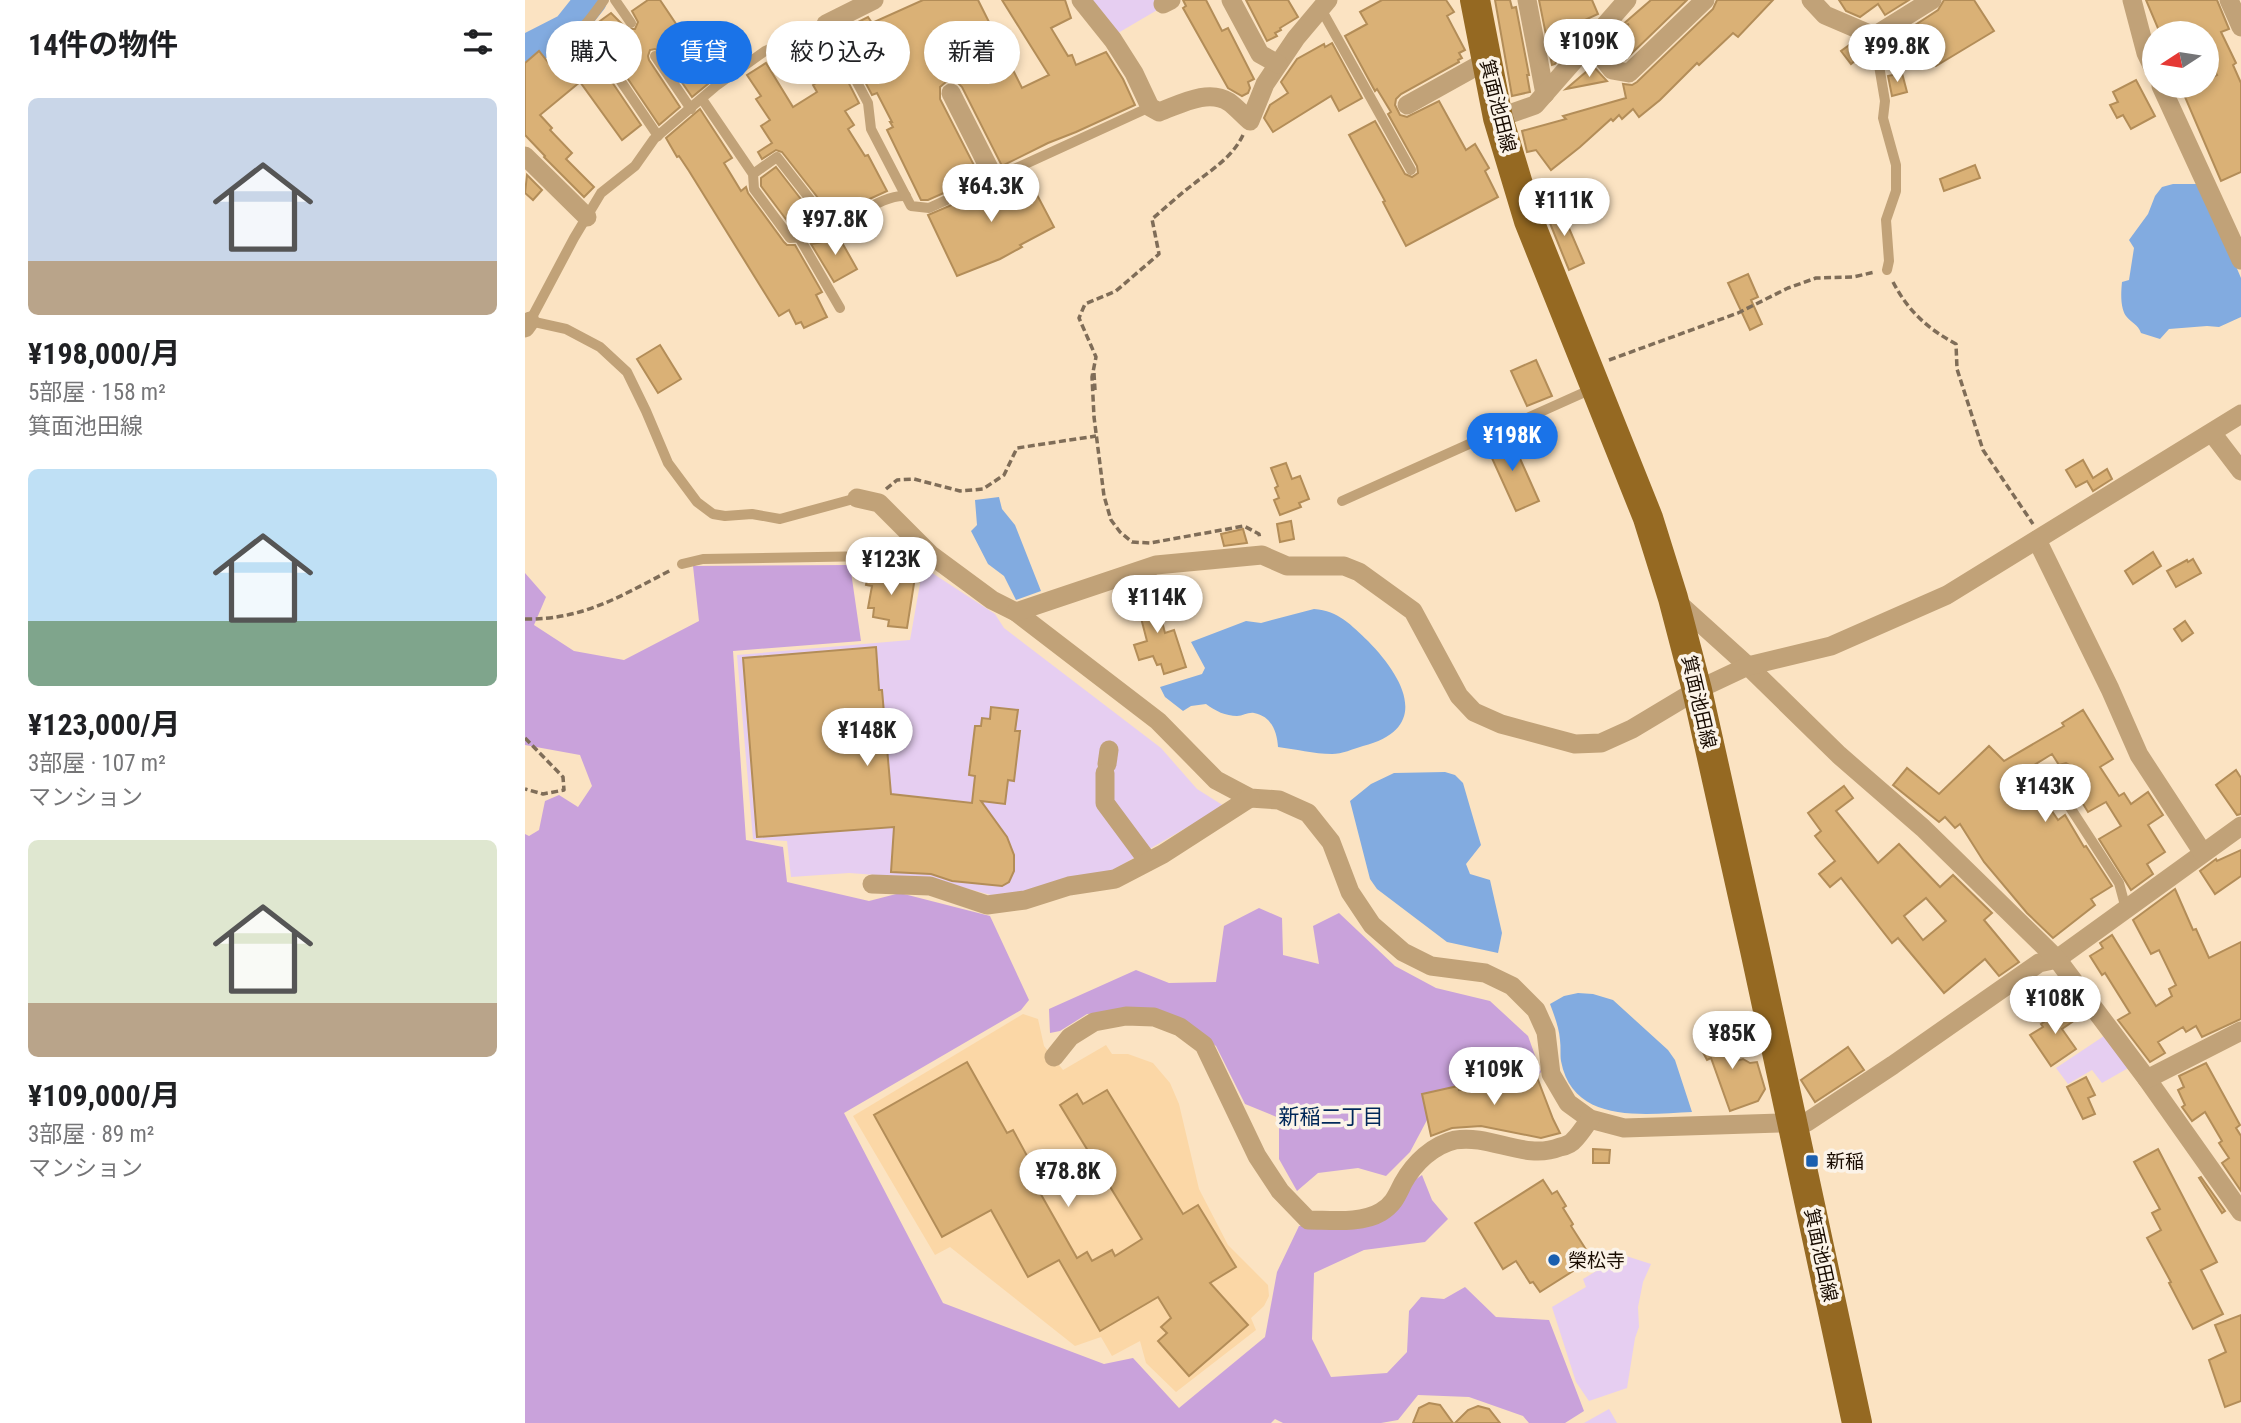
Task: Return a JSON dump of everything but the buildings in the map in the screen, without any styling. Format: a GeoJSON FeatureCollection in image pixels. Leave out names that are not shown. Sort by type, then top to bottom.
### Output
{"type":"FeatureCollection","features":[{"type":"Feature","properties":{"kind":"main road","name":"箕面池田線"},"geometry":{"type":"LineString","coordinates":[[1475,0],[1498,118],[1529,222],[1648,518],[1673,598],[1697,690],[1857,1423]]}},
{"type":"Feature","properties":{"kind":"street"},"geometry":{"type":"LineString","coordinates":[[832,21],[874,0]]}},
{"type":"Feature","properties":{"kind":"street"},"geometry":{"type":"LineString","coordinates":[[1080,0],[1134,73],[1150,107],[1159,112],[1193,99],[1208,97],[1227,100],[1250,121],[1265,84],[1324,4]]}},
{"type":"Feature","properties":{"kind":"street"},"geometry":{"type":"LineString","coordinates":[[1231,0],[1260,54],[1278,64]]}},
{"type":"Feature","properties":{"kind":"street"},"geometry":{"type":"LineString","coordinates":[[1527,0],[1545,94]]}},
{"type":"Feature","properties":{"kind":"street"},"geometry":{"type":"LineString","coordinates":[[1590,42],[1612,70],[1629,73],[1705,0]]}},
{"type":"Feature","properties":{"kind":"street"},"geometry":{"type":"LineString","coordinates":[[1811,0],[1825,15],[1874,36],[1932,0]]}},
{"type":"Feature","properties":{"kind":"street"},"geometry":{"type":"LineString","coordinates":[[2132,0],[2142,38]]}},
{"type":"Feature","properties":{"kind":"street"},"geometry":{"type":"LineString","coordinates":[[2229,0],[2241,27]]}},
{"type":"Feature","properties":{"kind":"street"},"geometry":{"type":"LineString","coordinates":[[1498,118],[1535,105],[1619,4]]}},
{"type":"Feature","properties":{"kind":"street"},"geometry":{"type":"LineString","coordinates":[[1407,105],[1486,61]]}},
{"type":"Feature","properties":{"kind":"street"},"geometry":{"type":"LineString","coordinates":[[951,93],[994,178]]}},
{"type":"Feature","properties":{"kind":"street"},"geometry":{"type":"LineString","coordinates":[[2167,98],[2236,234],[2241,260]]}},
{"type":"Feature","properties":{"kind":"street"},"geometry":{"type":"LineString","coordinates":[[525,156],[587,217]]}},
{"type":"Feature","properties":{"kind":"street"},"geometry":{"type":"LineString","coordinates":[[1016,612],[1156,565],[1262,555],[1287,566],[1344,566],[1367,578],[1413,611],[1459,696],[1474,712],[1501,724],[1575,744],[1601,743],[1632,729],[1697,690],[1748,666],[1831,646],[1947,595],[2241,414]]}},
{"type":"Feature","properties":{"kind":"street"},"geometry":{"type":"LineString","coordinates":[[2212,433],[2241,471]]}},
{"type":"Feature","properties":{"kind":"street"},"geometry":{"type":"LineString","coordinates":[[857,498],[879,503],[931,555],[992,600],[1016,612],[1158,721],[1216,780],[1250,798],[1279,800],[1308,813],[1331,842],[1350,892],[1372,925],[1403,952],[1431,966],[1485,973],[1512,986],[1536,1010],[1546,1032],[1551,1074],[1568,1103],[1590,1119],[1624,1128],[1807,1122],[2039,963],[2057,959],[2241,826]]}},
{"type":"Feature","properties":{"kind":"street"},"geometry":{"type":"LineString","coordinates":[[2037,540],[2139,755],[2203,853]]}},
{"type":"Feature","properties":{"kind":"street"},"geometry":{"type":"LineString","coordinates":[[1673,598],[1748,666],[1839,755],[1923,828],[2057,959],[2147,1079],[2241,1212]]}},
{"type":"Feature","properties":{"kind":"street"},"geometry":{"type":"LineString","coordinates":[[1107,762],[1105,803],[1148,861]]}},
{"type":"Feature","properties":{"kind":"street"},"geometry":{"type":"LineString","coordinates":[[872,884],[930,886],[987,905],[1025,900],[1069,886],[1115,878],[1148,861],[1250,798]]}},
{"type":"Feature","properties":{"kind":"street"},"geometry":{"type":"LineString","coordinates":[[1054,1057],[1070,1037],[1094,1022],[1126,1016],[1154,1017],[1180,1027],[1204,1045],[1257,1156],[1280,1191],[1308,1220],[1349,1220],[1379,1214],[1394,1203],[1405,1180],[1420,1160],[1437,1147],[1456,1140],[1485,1141],[1524,1151],[1549,1152],[1573,1142],[1590,1119]]}},
{"type":"Feature","properties":{"kind":"street"},"geometry":{"type":"LineString","coordinates":[[2147,1079],[2241,1031]]}},
{"type":"Feature","properties":{"kind":"lane"},"geometry":{"type":"LineString","coordinates":[[588,21],[604,0]]}},
{"type":"Feature","properties":{"kind":"lane"},"geometry":{"type":"LineString","coordinates":[[615,0],[630,21]]}},
{"type":"Feature","properties":{"kind":"lane"},"geometry":{"type":"LineString","coordinates":[[1324,4],[1411,170]]}},
{"type":"Feature","properties":{"kind":"lane"},"geometry":{"type":"LineString","coordinates":[[1874,36],[1885,101],[1883,118],[1896,165],[1896,191],[1886,220],[1889,261],[1887,270]]}},
{"type":"Feature","properties":{"kind":"lane"},"geometry":{"type":"LineString","coordinates":[[766,51],[716,86],[658,136],[635,166],[601,194],[528,325],[566,329],[600,347],[627,372],[668,463],[698,502],[713,514],[752,514],[780,519],[857,498]]}},
{"type":"Feature","properties":{"kind":"lane"},"geometry":{"type":"LineString","coordinates":[[655,56],[691,109]]}},
{"type":"Feature","properties":{"kind":"lane"},"geometry":{"type":"LineString","coordinates":[[623,84],[658,136]]}},
{"type":"Feature","properties":{"kind":"lane"},"geometry":{"type":"LineString","coordinates":[[858,84],[868,103],[871,129],[911,206],[929,208],[1150,107]]}},
{"type":"Feature","properties":{"kind":"lane"},"geometry":{"type":"LineString","coordinates":[[702,99],[753,174],[754,189],[790,238],[819,236],[831,226],[896,195],[906,197]]}},
{"type":"Feature","properties":{"kind":"lane"},"geometry":{"type":"LineString","coordinates":[[753,174],[777,157],[831,226]]}},
{"type":"Feature","properties":{"kind":"lane"},"geometry":{"type":"LineString","coordinates":[[800,239],[840,309]]}},
{"type":"Feature","properties":{"kind":"lane"},"geometry":{"type":"LineString","coordinates":[[1342,501],[1591,377]]}},
{"type":"Feature","properties":{"kind":"lane"},"geometry":{"type":"LineString","coordinates":[[682,564],[703,559],[931,555]]}},
{"type":"Feature","properties":{"kind":"lane"},"geometry":{"type":"LineString","coordinates":[[2026,792],[2065,770]]}},
{"type":"Feature","properties":{"kind":"lane"},"geometry":{"type":"LineString","coordinates":[[2051,778],[2119,883],[2126,909]]}},
{"type":"Feature","properties":{"kind":"path"},"geometry":{"type":"LineString","coordinates":[[1250,121],[1238,147],[1220,165],[1152,219],[1159,254],[1116,291],[1085,304],[1079,318],[1096,357],[1092,377],[1094,417],[1104,496],[1111,520],[1120,532],[1132,542],[1150,543],[1244,526],[1259,534],[1262,555]]}},
{"type":"Feature","properties":{"kind":"path"},"geometry":{"type":"LineString","coordinates":[[1591,377],[1816,278],[1853,277],[1887,270],[1903,301],[1914,314],[1935,333],[1956,344],[1957,369],[1983,450],[2036,528],[2037,540]]}},
{"type":"Feature","properties":{"kind":"path"},"geometry":{"type":"LineString","coordinates":[[881,492],[897,480],[914,479],[960,491],[983,489],[1004,475],[1017,448],[1096,437],[1093,350]]}},
{"type":"Feature","properties":{"kind":"path"},"geometry":{"type":"LineString","coordinates":[[525,619],[573,615],[606,603],[682,564]]}},
{"type":"Feature","properties":{"kind":"path"},"geometry":{"type":"LineString","coordinates":[[525,738],[563,776],[564,790],[543,794],[525,789]]}},
{"type":"Feature","properties":{"kind":"shaded area"},"geometry":{"type":"Polygon","coordinates":[[[1085,0],[1155,0],[1164,6],[1113,36],[1085,0]]]}},
{"type":"Feature","properties":{"kind":"shaded area"},"geometry":{"type":"Polygon","coordinates":[[[850,565],[861,641],[733,651],[746,840],[783,847],[787,882],[869,901],[900,893],[990,916],[1029,1000],[1021,1010],[844,1113],[943,1303],[1104,1364],[1133,1358],[1179,1408],[1265,1337],[1277,1272],[1299,1226],[1349,1226],[1422,1175],[1432,1200],[1448,1219],[1425,1242],[1364,1250],[1314,1273],[1312,1339],[1331,1377],[1387,1373],[1407,1352],[1409,1311],[1421,1297],[1444,1299],[1465,1287],[1496,1317],[1549,1320],[1584,1411],[1565,1423],[1529,1423],[1523,1416],[1469,1397],[1418,1395],[1398,1420],[1381,1423],[1283,1423],[1275,1419],[1271,1423],[525,1423],[525,834],[529,836],[539,830],[545,801],[559,795],[578,807],[592,786],[580,755],[525,745],[525,573],[546,597],[534,625],[574,651],[624,660],[699,621],[693,566],[850,565]]]}},
{"type":"Feature","properties":{"kind":"shaded area"},"geometry":{"type":"Polygon","coordinates":[[[923,567],[995,614],[1004,628],[1161,748],[1197,789],[1224,806],[1113,870],[1020,892],[991,895],[931,879],[849,873],[791,877],[787,841],[753,839],[737,655],[910,640],[923,567]]]}},
{"type":"Feature","properties":{"kind":"shaded area"},"geometry":{"type":"Polygon","coordinates":[[[1259,908],[1282,918],[1283,955],[1319,964],[1313,926],[1339,913],[1395,966],[1436,988],[1490,1001],[1528,1036],[1541,1072],[1523,1093],[1435,1105],[1410,1152],[1386,1176],[1358,1168],[1318,1173],[1297,1191],[1279,1159],[1279,1118],[1245,1104],[1216,1046],[1175,1016],[1117,1012],[1087,1014],[1060,1031],[1050,1033],[1049,1009],[1136,970],[1169,983],[1216,982],[1224,926],[1259,908]]]}},
{"type":"Feature","properties":{"kind":"shaded area"},"geometry":{"type":"Polygon","coordinates":[[[1023,1014],[1038,1019],[1044,1046],[1063,1070],[1106,1045],[1112,1054],[1128,1054],[1153,1063],[1170,1083],[1179,1104],[1199,1189],[1228,1245],[1268,1285],[1269,1296],[1264,1306],[1251,1318],[1256,1330],[1176,1392],[1146,1363],[1140,1341],[1112,1356],[1101,1337],[1075,1346],[950,1247],[935,1255],[853,1116],[1023,1014]]]}},
{"type":"Feature","properties":{"kind":"shaded area"},"geometry":{"type":"Polygon","coordinates":[[[2107,1034],[2130,1067],[2102,1083],[2092,1070],[2068,1084],[2056,1068],[2107,1034]]]}},
{"type":"Feature","properties":{"kind":"shaded area"},"geometry":{"type":"Polygon","coordinates":[[[1623,1255],[1651,1264],[1643,1282],[1638,1307],[1639,1327],[1627,1388],[1589,1401],[1576,1382],[1552,1307],[1586,1287],[1583,1279],[1623,1255]]]}},
{"type":"Feature","properties":{"kind":"shaded area"},"geometry":{"type":"Polygon","coordinates":[[[1609,1409],[1617,1423],[1584,1423],[1609,1409]]]}},
{"type":"Feature","properties":{"kind":"water"},"geometry":{"type":"Polygon","coordinates":[[[2173,184],[2201,184],[2241,278],[2241,317],[2219,327],[2169,329],[2160,339],[2141,333],[2126,316],[2122,304],[2122,282],[2129,280],[2134,248],[2129,240],[2148,214],[2162,187],[2173,184]]]}},
{"type":"Feature","properties":{"kind":"water"},"geometry":{"type":"Polygon","coordinates":[[[999,497],[1002,509],[1015,525],[1041,591],[1016,600],[1004,576],[988,564],[971,531],[977,525],[975,500],[999,497]]]}},
{"type":"Feature","properties":{"kind":"water"},"geometry":{"type":"Polygon","coordinates":[[[1314,609],[1331,613],[1350,624],[1392,670],[1405,701],[1404,715],[1398,727],[1385,738],[1336,754],[1278,747],[1272,725],[1265,717],[1252,713],[1229,715],[1206,704],[1191,706],[1183,711],[1165,697],[1160,687],[1202,674],[1205,668],[1191,642],[1246,621],[1261,623],[1314,609]]]}},
{"type":"Feature","properties":{"kind":"water"},"geometry":{"type":"Polygon","coordinates":[[[1445,772],[1455,775],[1463,783],[1481,845],[1466,864],[1470,874],[1490,880],[1502,933],[1498,953],[1447,942],[1377,889],[1370,879],[1350,801],[1371,784],[1394,773],[1445,772]]]}},
{"type":"Feature","properties":{"kind":"water"},"geometry":{"type":"Polygon","coordinates":[[[1578,993],[1613,1000],[1668,1050],[1675,1060],[1692,1112],[1633,1114],[1595,1106],[1580,1096],[1568,1082],[1561,1061],[1559,1030],[1550,1004],[1564,996],[1578,993]]]}},
{"type":"Feature","properties":{"kind":"waterway"},"geometry":{"type":"LineString","coordinates":[[525,51],[568,29],[591,0]]}},
{"type":"Feature","properties":{"kind":"place","name":"新稲"},"geometry":{"type":"Point","coordinates":[1812,1161]}},
{"type":"Feature","properties":{"kind":"place","name":"榮松寺"},"geometry":{"type":"Point","coordinates":[1554,1260]}},
{"type":"Feature","properties":{"kind":"district","name":"新稲二丁目"},"geometry":{"type":"Point","coordinates":[1331,1117]}}]}
